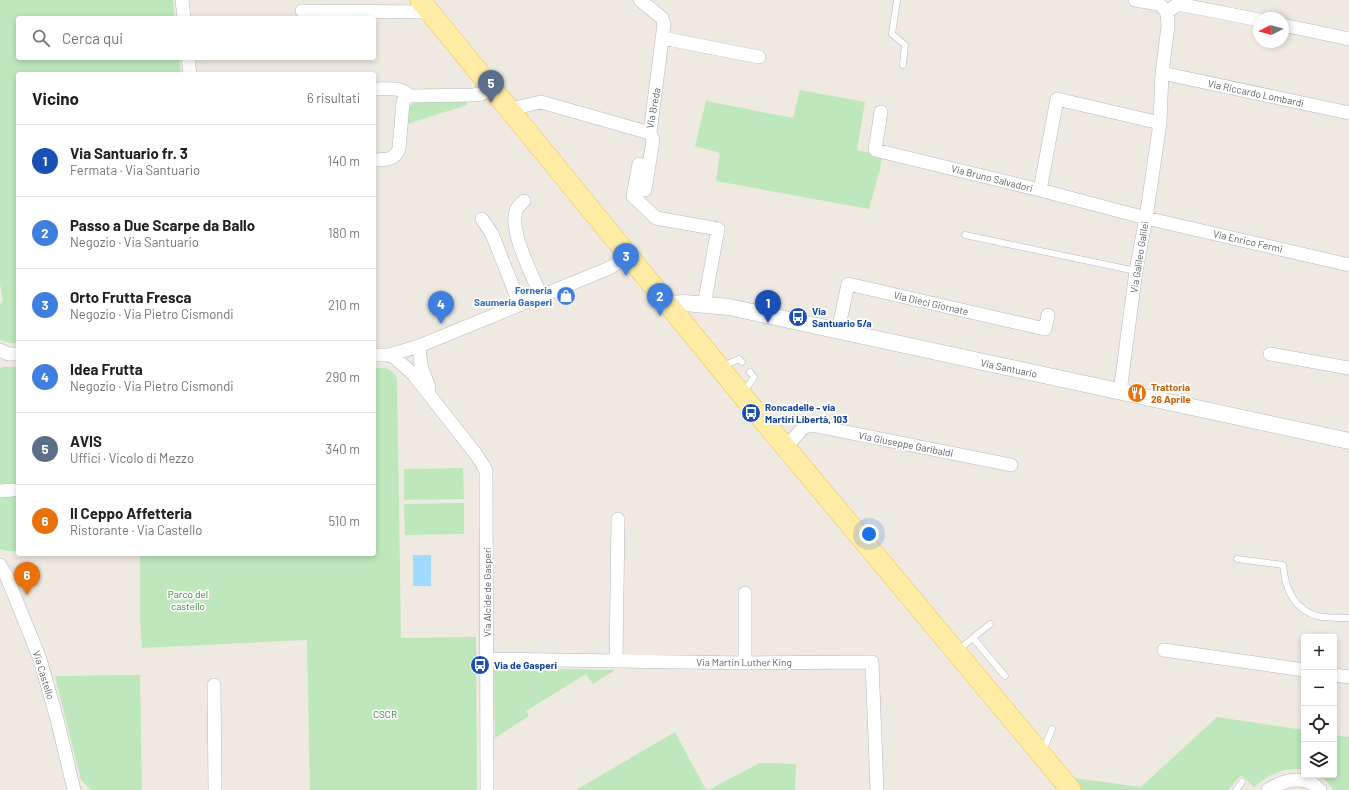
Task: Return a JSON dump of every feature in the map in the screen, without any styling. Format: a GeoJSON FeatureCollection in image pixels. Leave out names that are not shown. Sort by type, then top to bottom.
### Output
{"type":"FeatureCollection","features":[{"type":"Feature","properties":{"kind":"main road"},"geometry":{"type":"LineString","coordinates":[[425,6],[742,395],[1071,790]]}},
{"type":"Feature","properties":{"kind":"street"},"geometry":{"type":"LineString","coordinates":[[182,0],[184,16]]}},
{"type":"Feature","properties":{"kind":"street","name":"Via Breda"},"geometry":{"type":"LineString","coordinates":[[510,109],[541,102],[650,133],[664,24],[662,18],[640,0]]}},
{"type":"Feature","properties":{"kind":"street"},"geometry":{"type":"LineString","coordinates":[[1135,0],[1159,4],[1167,12],[1178,4],[1253,19]]}},
{"type":"Feature","properties":{"kind":"street"},"geometry":{"type":"LineString","coordinates":[[302,11],[425,6]]}},
{"type":"Feature","properties":{"kind":"street","name":"Via Galileo Galilei"},"geometry":{"type":"LineString","coordinates":[[1120,392],[1136,271],[1146,218],[1160,123],[1162,73],[1168,26],[1167,12]]}},
{"type":"Feature","properties":{"kind":"street"},"geometry":{"type":"LineString","coordinates":[[1289,26],[1349,39]]}},
{"type":"Feature","properties":{"kind":"street"},"geometry":{"type":"LineString","coordinates":[[662,38],[759,57]]}},
{"type":"Feature","properties":{"kind":"street"},"geometry":{"type":"LineString","coordinates":[[188,60],[190,72]]}},
{"type":"Feature","properties":{"kind":"street","name":"Via Riccardo Lombardi"},"geometry":{"type":"LineString","coordinates":[[1162,73],[1349,113]]}},
{"type":"Feature","properties":{"kind":"street"},"geometry":{"type":"LineString","coordinates":[[376,160],[390,159],[397,154],[399,149],[403,102],[405,98],[410,96],[482,94],[491,86]]}},
{"type":"Feature","properties":{"kind":"street"},"geometry":{"type":"LineString","coordinates":[[376,89],[398,89],[406,92],[410,96]]}},
{"type":"Feature","properties":{"kind":"street"},"geometry":{"type":"LineString","coordinates":[[1040,190],[1057,99],[1160,123]]}},
{"type":"Feature","properties":{"kind":"street","name":"Via Bruno Salvadori"},"geometry":{"type":"LineString","coordinates":[[881,112],[875,150],[1040,190],[1146,218]]}},
{"type":"Feature","properties":{"kind":"street"},"geometry":{"type":"LineString","coordinates":[[645,190],[653,140],[650,133]]}},
{"type":"Feature","properties":{"kind":"street"},"geometry":{"type":"LineString","coordinates":[[639,164],[634,196],[656,218],[718,229],[704,305]]}},
{"type":"Feature","properties":{"kind":"street"},"geometry":{"type":"LineString","coordinates":[[524,202],[516,209],[515,216],[518,240],[541,296]]}},
{"type":"Feature","properties":{"kind":"street","name":"Via Enrico Fermi"},"geometry":{"type":"LineString","coordinates":[[1146,218],[1349,265]]}},
{"type":"Feature","properties":{"kind":"street"},"geometry":{"type":"LineString","coordinates":[[482,219],[492,234],[520,305]]}},
{"type":"Feature","properties":{"kind":"street"},"geometry":{"type":"LineString","coordinates":[[376,355],[396,353],[419,346],[607,269],[623,258],[625,250]]}},
{"type":"Feature","properties":{"kind":"street","name":"Via Dieci Giornate"},"geometry":{"type":"LineString","coordinates":[[838,331],[848,284],[1045,329],[1048,315]]}},
{"type":"Feature","properties":{"kind":"street","name":"Via Santuario"},"geometry":{"type":"LineString","coordinates":[[668,304],[684,303],[729,307],[1349,440]]}},
{"type":"Feature","properties":{"kind":"street","name":"Via Alcide de Gasperi"},"geometry":{"type":"LineString","coordinates":[[419,346],[421,366]]}},
{"type":"Feature","properties":{"kind":"street","name":"Via Alcide de Gasperi"},"geometry":{"type":"LineString","coordinates":[[440,409],[421,366],[412,354],[396,353],[395,358],[413,374],[440,409],[483,464],[486,471],[487,790]]}},
{"type":"Feature","properties":{"kind":"street"},"geometry":{"type":"LineString","coordinates":[[1270,354],[1349,368]]}},
{"type":"Feature","properties":{"kind":"street","name":"Via Giuseppe Garibaldi"},"geometry":{"type":"LineString","coordinates":[[786,447],[803,428],[811,425],[1011,465]]}},
{"type":"Feature","properties":{"kind":"street"},"geometry":{"type":"LineString","coordinates":[[616,660],[618,519]]}},
{"type":"Feature","properties":{"kind":"street","name":"Via Castello"},"geometry":{"type":"LineString","coordinates":[[0,565],[6,575],[40,659],[58,723],[74,790]]}},
{"type":"Feature","properties":{"kind":"street"},"geometry":{"type":"LineString","coordinates":[[745,593],[745,663]]}},
{"type":"Feature","properties":{"kind":"street"},"geometry":{"type":"LineString","coordinates":[[1164,650],[1301,670]]}},
{"type":"Feature","properties":{"kind":"street","name":"Via Martin Luther King"},"geometry":{"type":"LineString","coordinates":[[487,659],[745,663],[872,662],[877,790]]}},
{"type":"Feature","properties":{"kind":"street"},"geometry":{"type":"LineString","coordinates":[[1337,675],[1349,677]]}},
{"type":"Feature","properties":{"kind":"street"},"geometry":{"type":"LineString","coordinates":[[214,685],[215,790]]}},
{"type":"Feature","properties":{"kind":"street"},"geometry":{"type":"LineString","coordinates":[[1268,790],[1276,784],[1287,780],[1307,781],[1318,787],[1320,790]]}},
{"type":"Feature","properties":{"kind":"lane"},"geometry":{"type":"LineString","coordinates":[[897,0],[892,34],[905,45],[903,65]]}},
{"type":"Feature","properties":{"kind":"lane"},"geometry":{"type":"LineString","coordinates":[[965,235],[1136,271]]}},
{"type":"Feature","properties":{"kind":"lane"},"geometry":{"type":"LineString","coordinates":[[720,368],[739,359],[742,362]]}},
{"type":"Feature","properties":{"kind":"lane"},"geometry":{"type":"LineString","coordinates":[[742,395],[754,377],[750,372]]}},
{"type":"Feature","properties":{"kind":"lane"},"geometry":{"type":"LineString","coordinates":[[1237,559],[1283,565],[1284,575],[1291,597],[1300,608],[1319,616],[1349,618]]}},
{"type":"Feature","properties":{"kind":"lane"},"geometry":{"type":"LineString","coordinates":[[956,652],[990,624]]}},
{"type":"Feature","properties":{"kind":"lane"},"geometry":{"type":"LineString","coordinates":[[973,638],[1004,676]]}},
{"type":"Feature","properties":{"kind":"lane"},"geometry":{"type":"LineString","coordinates":[[1042,755],[1052,729]]}},
{"type":"Feature","properties":{"kind":"lane"},"geometry":{"type":"LineString","coordinates":[[1236,790],[1242,782]]}},
{"type":"Feature","properties":{"kind":"green space"},"geometry":{"type":"Polygon","coordinates":[[[0,0],[173,0],[175,16],[16,16],[16,60],[179,60],[181,72],[16,72],[16,343],[0,340],[0,304],[3,301],[0,284],[0,0]]]}},
{"type":"Feature","properties":{"kind":"green space"},"geometry":{"type":"Polygon","coordinates":[[[800,90],[865,102],[857,150],[882,156],[869,209],[716,181],[720,153],[695,146],[706,101],[793,118],[800,90]]]}},
{"type":"Feature","properties":{"kind":"green space"},"geometry":{"type":"Polygon","coordinates":[[[416,100],[467,101],[467,105],[407,124],[409,107],[416,100]]]}},
{"type":"Feature","properties":{"kind":"green space"},"geometry":{"type":"Polygon","coordinates":[[[16,367],[16,551],[6,551],[0,549],[0,368],[16,367]]]}},
{"type":"Feature","properties":{"kind":"green space"},"geometry":{"type":"Polygon","coordinates":[[[376,368],[390,370],[397,378],[401,638],[476,637],[477,790],[310,790],[307,640],[142,648],[140,619],[140,556],[376,556],[376,368]]]}},
{"type":"Feature","properties":{"kind":"green space"},"geometry":{"type":"Polygon","coordinates":[[[463,468],[464,499],[404,500],[404,469],[463,468]]]}},
{"type":"Feature","properties":{"kind":"green space"},"geometry":{"type":"Polygon","coordinates":[[[464,503],[464,534],[405,535],[404,504],[464,503]]]}},
{"type":"Feature","properties":{"kind":"green space"},"geometry":{"type":"Polygon","coordinates":[[[497,668],[615,670],[593,684],[586,674],[526,711],[529,716],[495,738],[494,671],[497,668]]]}},
{"type":"Feature","properties":{"kind":"green space"},"geometry":{"type":"Polygon","coordinates":[[[140,675],[142,790],[91,790],[81,780],[55,676],[140,675]]]}},
{"type":"Feature","properties":{"kind":"green space"},"geometry":{"type":"Polygon","coordinates":[[[1217,717],[1301,730],[1301,770],[1290,769],[1277,772],[1254,787],[1241,775],[1228,790],[1081,790],[1074,778],[1141,787],[1217,717]]]}},
{"type":"Feature","properties":{"kind":"green space"},"geometry":{"type":"Polygon","coordinates":[[[675,732],[706,790],[576,790],[675,732]]]}},
{"type":"Feature","properties":{"kind":"green space"},"geometry":{"type":"Polygon","coordinates":[[[1337,735],[1349,737],[1349,790],[1334,790],[1324,778],[1337,778],[1337,735]]]}},
{"type":"Feature","properties":{"kind":"green space"},"geometry":{"type":"Polygon","coordinates":[[[760,763],[796,764],[795,790],[708,790],[760,763]]]}},
{"type":"Feature","properties":{"kind":"water"},"geometry":{"type":"Polygon","coordinates":[[[413,555],[431,555],[431,586],[413,586],[413,555]]]}},
{"type":"Feature","properties":{"kind":"place","name":"AVIS"},"geometry":{"type":"Point","coordinates":[491,103]}},
{"type":"Feature","properties":{"kind":"place","name":"Orto Frutta Fresca"},"geometry":{"type":"Point","coordinates":[626,276]}},
{"type":"Feature","properties":{"kind":"place","name":"Forneria Saumeria Gasperi"},"geometry":{"type":"Point","coordinates":[566,296]}},
{"type":"Feature","properties":{"kind":"place","name":"Passo a Due Scarpe da Ballo"},"geometry":{"type":"Point","coordinates":[660,316]}},
{"type":"Feature","properties":{"kind":"place","name":"Via Santuario 5/a"},"geometry":{"type":"Point","coordinates":[798,317]}},
{"type":"Feature","properties":{"kind":"place","name":"Via Santuario fr. 3"},"geometry":{"type":"Point","coordinates":[768,323]}},
{"type":"Feature","properties":{"kind":"place","name":"Idea Frutta"},"geometry":{"type":"Point","coordinates":[441,324]}},
{"type":"Feature","properties":{"kind":"place","name":"Trattoria 26 Aprile"},"geometry":{"type":"Point","coordinates":[1137,393]}},
{"type":"Feature","properties":{"kind":"place","name":"Roncadelle - via Martiri Libertà, 103"},"geometry":{"type":"Point","coordinates":[751,413]}},
{"type":"Feature","properties":{"kind":"place","name":"Il Ceppo Affetteria"},"geometry":{"type":"Point","coordinates":[27,595]}},
{"type":"Feature","properties":{"kind":"place","name":"Via de Gasperi"},"geometry":{"type":"Point","coordinates":[480,665]}},
{"type":"Feature","properties":{"kind":"park label","name":"Parco del castello"},"geometry":{"type":"Point","coordinates":[188,600]}},
{"type":"Feature","properties":{"kind":"park label","name":"CSCR"},"geometry":{"type":"Point","coordinates":[385,714]}}]}
